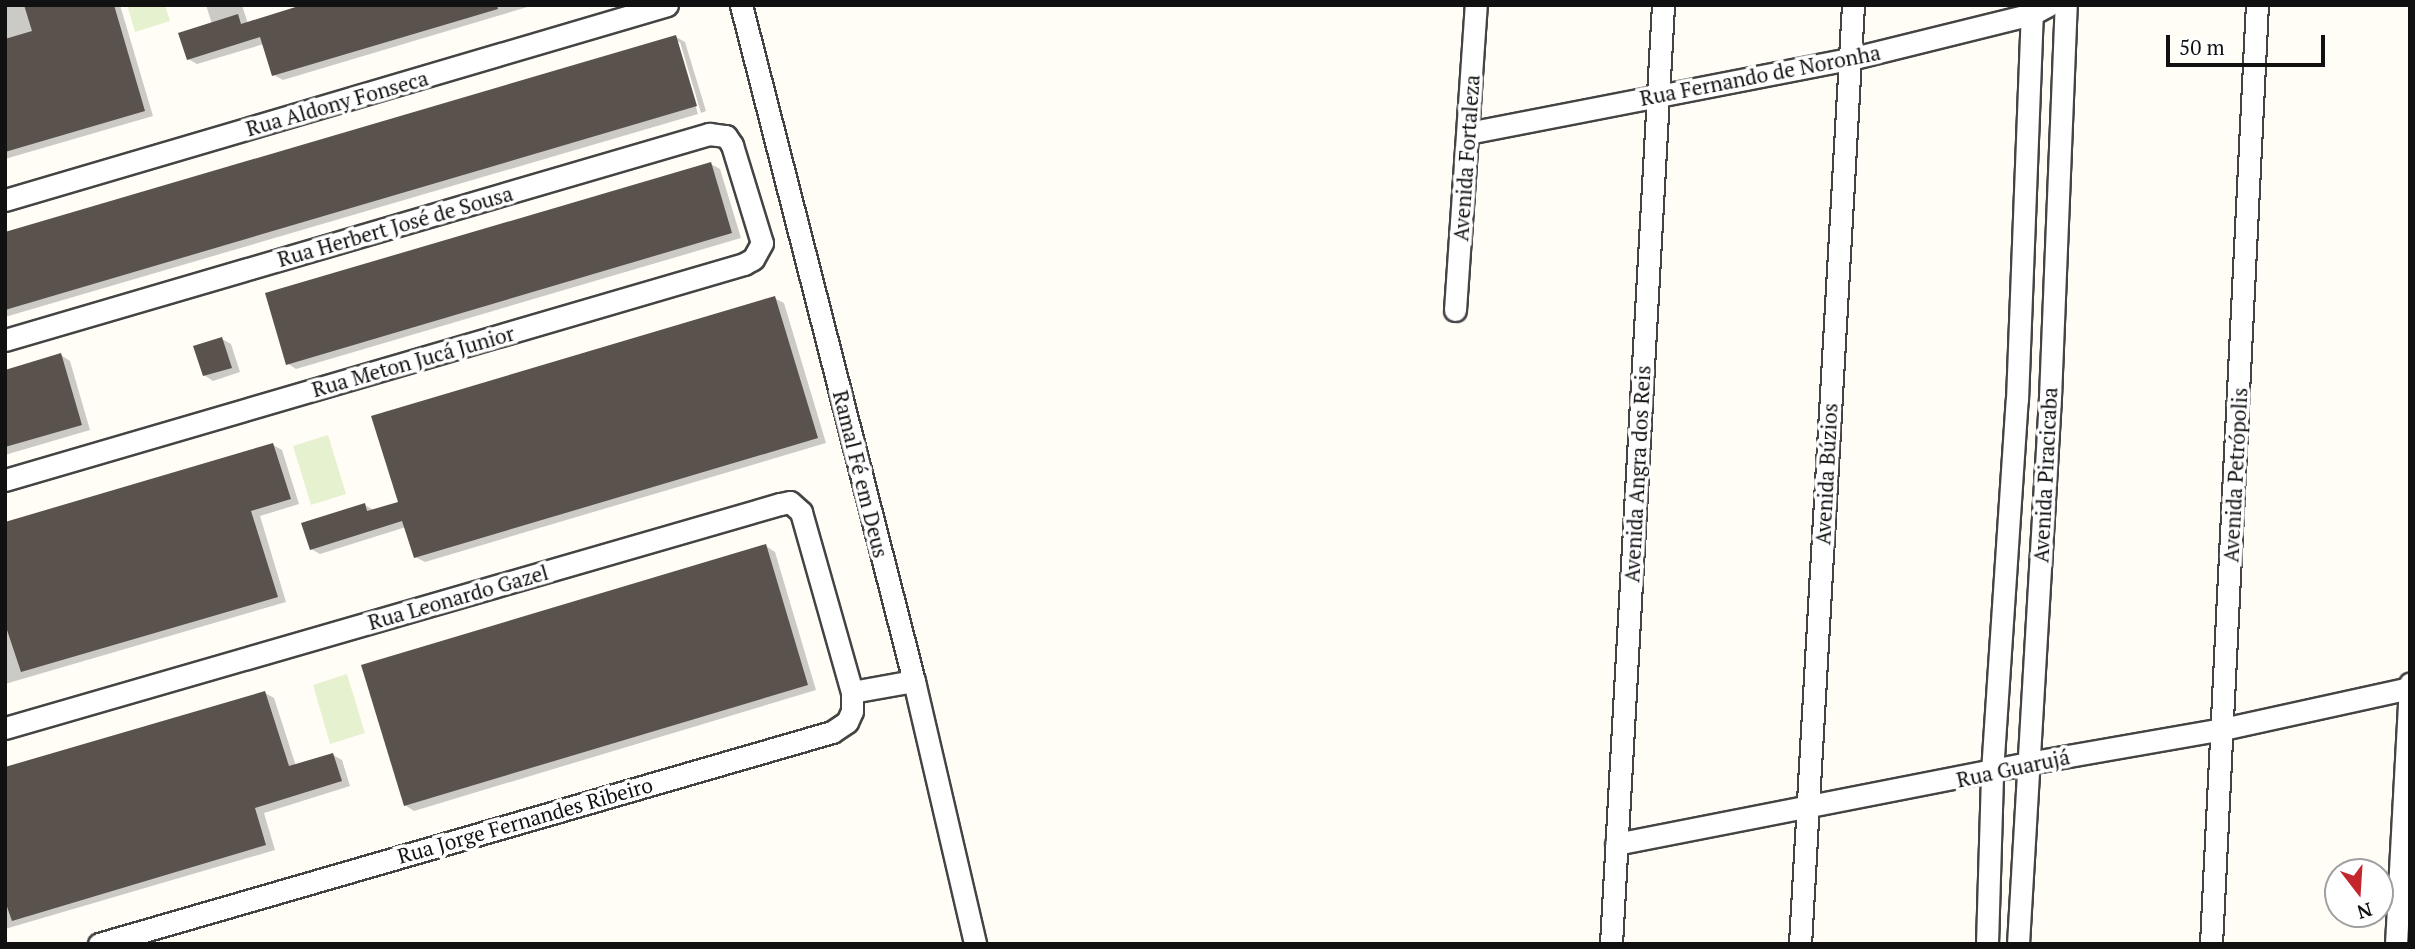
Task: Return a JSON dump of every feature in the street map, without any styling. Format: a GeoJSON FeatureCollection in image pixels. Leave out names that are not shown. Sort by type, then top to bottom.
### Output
{"type":"FeatureCollection","features":[{"type":"Feature","properties":{"kind":"street","name":"Rua Aldony Fonseca"},"geometry":{"type":"LineString","coordinates":[[5,200],[667,5]]}},
{"type":"Feature","properties":{"kind":"street","name":"Ramal Fé em Deus"},"geometry":{"type":"LineString","coordinates":[[741,5],[914,681],[975,944]]}},
{"type":"Feature","properties":{"kind":"street","name":"Avenida Fortaleza"},"geometry":{"type":"LineString","coordinates":[[1455,310],[1476,5]]}},
{"type":"Feature","properties":{"kind":"street","name":"Avenida Angra dos Reis"},"geometry":{"type":"LineString","coordinates":[[1611,944],[1663,5]]}},
{"type":"Feature","properties":{"kind":"street","name":"Avenida Búzios"},"geometry":{"type":"LineString","coordinates":[[1800,944],[1853,5]]}},
{"type":"Feature","properties":{"kind":"street","name":"Avenida Piracicaba"},"geometry":{"type":"LineString","coordinates":[[2018,944],[2050,397],[2066,5]]}},
{"type":"Feature","properties":{"kind":"street","name":"Avenida Petrópolis"},"geometry":{"type":"LineString","coordinates":[[2211,944],[2257,5]]}},
{"type":"Feature","properties":{"kind":"street","name":"Rua Fernando de Noronha"},"geometry":{"type":"LineString","coordinates":[[1468,134],[1850,59],[2038,8]]}},
{"type":"Feature","properties":{"kind":"street","name":"Avenida Piracicaba"},"geometry":{"type":"LineString","coordinates":[[1987,944],[1992,772],[2017,400],[2038,8]]}},
{"type":"Feature","properties":{"kind":"street","name":"Rua Herbert José de Sousa"},"geometry":{"type":"LineString","coordinates":[[5,340],[709,134],[726,136],[732,145],[762,243]]}},
{"type":"Feature","properties":{"kind":"street"},"geometry":{"type":"LineString","coordinates":[[762,243],[800,232]]}},
{"type":"Feature","properties":{"kind":"street","name":"Rua Meton Jucá Junior"},"geometry":{"type":"LineString","coordinates":[[5,480],[744,264],[753,259],[762,243]]}},
{"type":"Feature","properties":{"kind":"street","name":"Rua Leonardo Gazel"},"geometry":{"type":"LineString","coordinates":[[5,728],[790,502],[801,512],[852,692]]}},
{"type":"Feature","properties":{"kind":"street"},"geometry":{"type":"LineString","coordinates":[[852,692],[914,681]]}},
{"type":"Feature","properties":{"kind":"street"},"geometry":{"type":"LineString","coordinates":[[2396,944],[2410,685]]}},
{"type":"Feature","properties":{"kind":"street","name":"Rua Guarujá"},"geometry":{"type":"LineString","coordinates":[[1616,844],[2028,763],[2223,729],[2410,685]]}},
{"type":"Feature","properties":{"kind":"street","name":"Rua Jorge Fernandes Ribeiro"},"geometry":{"type":"LineString","coordinates":[[99,944],[832,732],[847,722],[852,711],[852,692]]}},
{"type":"Feature","properties":{"kind":"green space"},"geometry":{"type":"Polygon","coordinates":[[[127,5],[165,5],[170,21],[135,32],[127,5]]]}},
{"type":"Feature","properties":{"kind":"green space"},"geometry":{"type":"Polygon","coordinates":[[[328,435],[346,494],[311,505],[293,446],[328,435]]]}},
{"type":"Feature","properties":{"kind":"green space"},"geometry":{"type":"Polygon","coordinates":[[[347,674],[365,733],[330,744],[313,685],[347,674]]]}},
{"type":"Feature","properties":{"kind":"building"},"geometry":{"type":"Polygon","coordinates":[[[24,5],[114,5],[145,111],[5,152],[5,39],[32,31],[24,5]]]}},
{"type":"Feature","properties":{"kind":"building"},"geometry":{"type":"Polygon","coordinates":[[[302,5],[497,5],[498,9],[272,76],[260,37],[187,60],[178,33],[238,14],[241,24],[302,5]]]}},
{"type":"Feature","properties":{"kind":"building"},"geometry":{"type":"Polygon","coordinates":[[[676,35],[697,106],[5,310],[5,232],[676,35]]]}},
{"type":"Feature","properties":{"kind":"building"},"geometry":{"type":"Polygon","coordinates":[[[711,162],[732,233],[286,365],[265,293],[711,162]]]}},
{"type":"Feature","properties":{"kind":"building"},"geometry":{"type":"Polygon","coordinates":[[[775,296],[818,438],[414,558],[402,521],[310,550],[301,523],[365,503],[367,511],[398,502],[371,416],[775,296]]]}},
{"type":"Feature","properties":{"kind":"building"},"geometry":{"type":"Polygon","coordinates":[[[222,337],[232,368],[203,376],[193,346],[222,337]]]}},
{"type":"Feature","properties":{"kind":"building"},"geometry":{"type":"Polygon","coordinates":[[[61,353],[82,425],[5,447],[5,370],[61,353]]]}},
{"type":"Feature","properties":{"kind":"building"},"geometry":{"type":"Polygon","coordinates":[[[273,443],[291,499],[251,511],[278,597],[21,672],[5,624],[5,522],[273,443]]]}},
{"type":"Feature","properties":{"kind":"building"},"geometry":{"type":"Polygon","coordinates":[[[766,544],[808,685],[404,806],[361,665],[766,544]]]}},
{"type":"Feature","properties":{"kind":"building"},"geometry":{"type":"Polygon","coordinates":[[[265,691],[289,766],[333,753],[342,781],[255,808],[266,845],[12,921],[5,901],[5,767],[265,691]]]}}]}
